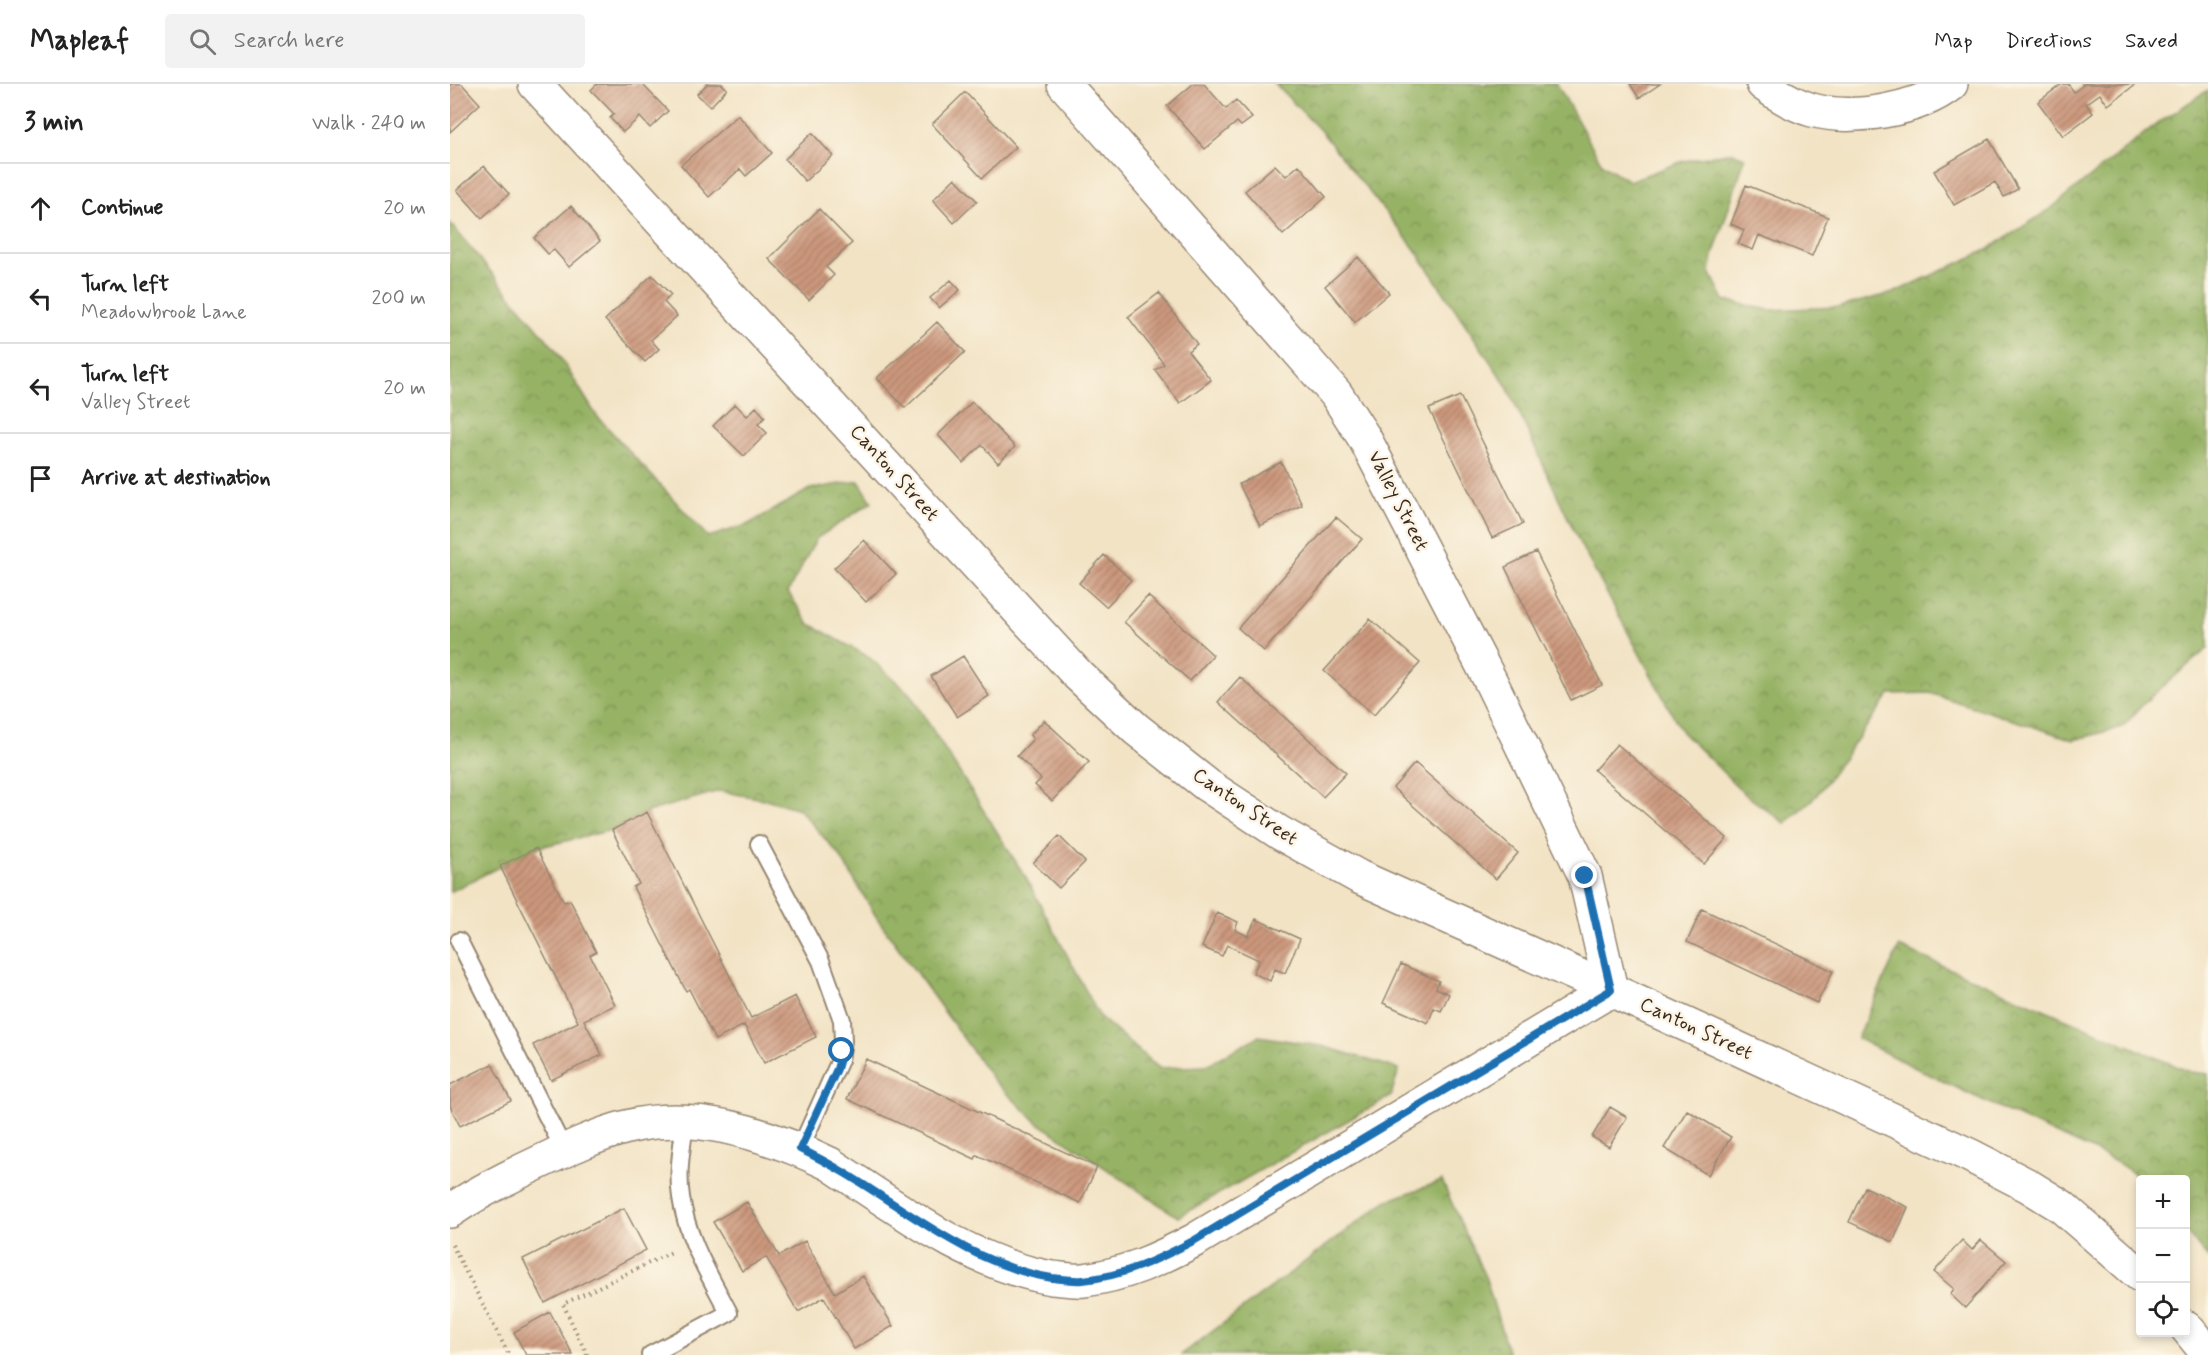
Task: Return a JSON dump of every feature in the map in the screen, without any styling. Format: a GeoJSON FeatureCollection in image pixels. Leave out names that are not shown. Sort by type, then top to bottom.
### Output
{"type":"FeatureCollection","features":[{"type":"Feature","properties":{"kind":"street","name":"Canton Street"},"geometry":{"type":"LineString","coordinates":[[535,84],[1078,675],[1136,729],[1216,791],[1280,833],[1359,877],[1969,1155],[2027,1185],[2061,1206],[2136,1272]]}},
{"type":"Feature","properties":{"kind":"street","name":"Valley Street"},"geometry":{"type":"LineString","coordinates":[[1064,84],[1336,394],[1365,439],[1489,678],[1585,876],[1611,990]]}},
{"type":"Feature","properties":{"kind":"street"},"geometry":{"type":"LineString","coordinates":[[1763,84],[1783,98],[1813,110],[1844,115],[1908,106],[1951,84]]}},
{"type":"Feature","properties":{"kind":"street"},"geometry":{"type":"LineString","coordinates":[[450,1211],[507,1178],[564,1150],[629,1127],[650,1123],[684,1122],[738,1130],[800,1149],[830,1164],[946,1237],[993,1262],[1057,1278],[1082,1280],[1100,1277],[1139,1268],[1195,1240],[1611,990]]}},
{"type":"Feature","properties":{"kind":"street"},"geometry":{"type":"LineString","coordinates":[[2190,1332],[2208,1354]]}},
{"type":"Feature","properties":{"kind":"lane"},"geometry":{"type":"LineString","coordinates":[[759,844],[821,961],[842,1020],[843,1041],[840,1060],[800,1149]]}},
{"type":"Feature","properties":{"kind":"lane"},"geometry":{"type":"LineString","coordinates":[[459,941],[564,1150]]}},
{"type":"Feature","properties":{"kind":"lane"},"geometry":{"type":"LineString","coordinates":[[650,1355],[729,1313],[698,1256],[684,1215],[680,1172],[684,1122]]}},
{"type":"Feature","properties":{"kind":"path"},"geometry":{"type":"LineString","coordinates":[[587,1355],[563,1304],[674,1251],[671,1241]]}},
{"type":"Feature","properties":{"kind":"path"},"geometry":{"type":"LineString","coordinates":[[452,1245],[509,1355]]}},
{"type":"Feature","properties":{"kind":"green space"},"geometry":{"type":"Polygon","coordinates":[[[1275,84],[1557,84],[1602,164],[1629,181],[1684,161],[1733,152],[1745,158],[1713,256],[1710,272],[1724,300],[1769,310],[1839,307],[1893,293],[1987,250],[2049,210],[2151,128],[2208,90],[2208,648],[2145,702],[2123,727],[2074,740],[1930,693],[1890,694],[1816,796],[1785,823],[1746,795],[1682,732],[1580,544],[1506,385],[1414,248],[1320,130],[1275,84]]]}},
{"type":"Feature","properties":{"kind":"green space"},"geometry":{"type":"Polygon","coordinates":[[[450,223],[555,349],[596,415],[708,537],[747,525],[810,489],[859,481],[872,502],[817,538],[788,592],[808,623],[869,657],[910,694],[1026,878],[1100,1017],[1159,1068],[1205,1066],[1259,1036],[1322,1046],[1399,1069],[1391,1096],[1178,1217],[1037,1122],[994,1081],[877,918],[840,856],[799,809],[769,800],[719,791],[647,812],[612,830],[536,848],[450,892],[450,223]]]}},
{"type":"Feature","properties":{"kind":"green space"},"geometry":{"type":"Polygon","coordinates":[[[1899,947],[2190,1072],[2208,1074],[2208,1258],[2190,1237],[2190,1175],[2136,1176],[2101,1154],[1956,1088],[1857,1038],[1899,947]]]}},
{"type":"Feature","properties":{"kind":"green space"},"geometry":{"type":"Polygon","coordinates":[[[1442,1181],[1486,1279],[1509,1355],[1181,1355],[1386,1201],[1442,1181]]]}},
{"type":"Feature","properties":{"kind":"building"},"geometry":{"type":"Polygon","coordinates":[[[450,84],[462,84],[480,104],[450,132],[450,84]]]}},
{"type":"Feature","properties":{"kind":"building"},"geometry":{"type":"Polygon","coordinates":[[[597,84],[642,84],[668,111],[650,128],[640,117],[623,132],[610,118],[614,114],[591,90],[597,84]]]}},
{"type":"Feature","properties":{"kind":"building"},"geometry":{"type":"Polygon","coordinates":[[[707,84],[722,84],[727,89],[710,107],[697,94],[707,84]]]}},
{"type":"Feature","properties":{"kind":"building"},"geometry":{"type":"Polygon","coordinates":[[[1193,84],[1204,84],[1226,109],[1236,100],[1252,118],[1241,126],[1237,122],[1205,149],[1167,106],[1193,84]]]}},
{"type":"Feature","properties":{"kind":"building"},"geometry":{"type":"Polygon","coordinates":[[[1630,84],[1660,84],[1639,98],[1630,84]]]}},
{"type":"Feature","properties":{"kind":"building"},"geometry":{"type":"Polygon","coordinates":[[[2062,84],[2068,84],[2074,92],[2082,84],[2136,84],[2108,105],[2100,94],[2086,104],[2093,113],[2063,136],[2038,102],[2062,84]]]}},
{"type":"Feature","properties":{"kind":"building"},"geometry":{"type":"Polygon","coordinates":[[[965,92],[1016,147],[982,178],[932,124],[965,92]]]}},
{"type":"Feature","properties":{"kind":"building"},"geometry":{"type":"Polygon","coordinates":[[[738,115],[772,153],[746,176],[740,169],[709,197],[681,165],[738,115]]]}},
{"type":"Feature","properties":{"kind":"building"},"geometry":{"type":"Polygon","coordinates":[[[812,133],[833,156],[805,181],[785,159],[812,133]]]}},
{"type":"Feature","properties":{"kind":"building"},"geometry":{"type":"Polygon","coordinates":[[[1989,139],[2018,189],[2004,197],[1995,182],[1954,205],[1934,171],[1989,139]]]}},
{"type":"Feature","properties":{"kind":"building"},"geometry":{"type":"Polygon","coordinates":[[[1275,165],[1286,176],[1299,165],[1326,197],[1283,235],[1245,191],[1275,165]]]}},
{"type":"Feature","properties":{"kind":"building"},"geometry":{"type":"Polygon","coordinates":[[[484,166],[509,194],[482,218],[457,190],[484,166]]]}},
{"type":"Feature","properties":{"kind":"building"},"geometry":{"type":"Polygon","coordinates":[[[955,178],[977,201],[954,223],[933,200],[955,178]]]}},
{"type":"Feature","properties":{"kind":"building"},"geometry":{"type":"Polygon","coordinates":[[[1746,185],[1828,217],[1812,256],[1759,235],[1753,250],[1738,244],[1744,230],[1731,224],[1746,185]]]}},
{"type":"Feature","properties":{"kind":"building"},"geometry":{"type":"Polygon","coordinates":[[[571,206],[600,241],[569,267],[554,250],[548,254],[534,238],[571,206]]]}},
{"type":"Feature","properties":{"kind":"building"},"geometry":{"type":"Polygon","coordinates":[[[819,209],[852,243],[826,267],[834,275],[809,300],[769,259],[819,209]]]}},
{"type":"Feature","properties":{"kind":"building"},"geometry":{"type":"Polygon","coordinates":[[[1358,257],[1389,293],[1355,322],[1325,286],[1358,257]]]}},
{"type":"Feature","properties":{"kind":"building"},"geometry":{"type":"Polygon","coordinates":[[[652,275],[671,295],[664,302],[677,316],[651,340],[659,349],[645,362],[605,320],[652,275]]]}},
{"type":"Feature","properties":{"kind":"building"},"geometry":{"type":"Polygon","coordinates":[[[951,280],[960,290],[939,308],[930,298],[951,280]]]}},
{"type":"Feature","properties":{"kind":"building"},"geometry":{"type":"Polygon","coordinates":[[[1159,293],[1197,344],[1188,351],[1211,380],[1180,403],[1155,370],[1164,364],[1128,317],[1159,293]]]}},
{"type":"Feature","properties":{"kind":"building"},"geometry":{"type":"Polygon","coordinates":[[[937,322],[965,352],[905,408],[877,378],[937,322]]]}},
{"type":"Feature","properties":{"kind":"building"},"geometry":{"type":"Polygon","coordinates":[[[1460,396],[1523,524],[1492,538],[1429,409],[1460,396]]]}},
{"type":"Feature","properties":{"kind":"building"},"geometry":{"type":"Polygon","coordinates":[[[972,402],[1015,447],[998,463],[982,445],[963,463],[938,435],[972,402]]]}},
{"type":"Feature","properties":{"kind":"building"},"geometry":{"type":"Polygon","coordinates":[[[735,404],[747,416],[756,407],[765,417],[758,424],[767,433],[744,456],[713,426],[735,404]]]}},
{"type":"Feature","properties":{"kind":"building"},"geometry":{"type":"Polygon","coordinates":[[[1281,462],[1302,505],[1260,526],[1239,484],[1281,462]]]}},
{"type":"Feature","properties":{"kind":"building"},"geometry":{"type":"Polygon","coordinates":[[[1336,517],[1362,539],[1264,651],[1238,628],[1336,517]]]}},
{"type":"Feature","properties":{"kind":"building"},"geometry":{"type":"Polygon","coordinates":[[[864,540],[896,574],[866,602],[834,568],[864,540]]]}},
{"type":"Feature","properties":{"kind":"building"},"geometry":{"type":"Polygon","coordinates":[[[1536,552],[1602,685],[1571,700],[1505,567],[1536,552]]]}},
{"type":"Feature","properties":{"kind":"building"},"geometry":{"type":"Polygon","coordinates":[[[1104,555],[1131,580],[1106,607],[1079,583],[1104,555]]]}},
{"type":"Feature","properties":{"kind":"building"},"geometry":{"type":"Polygon","coordinates":[[[1148,596],[1213,655],[1190,681],[1124,622],[1148,596]]]}},
{"type":"Feature","properties":{"kind":"building"},"geometry":{"type":"Polygon","coordinates":[[[1370,619],[1420,663],[1374,715],[1324,671],[1370,619]]]}},
{"type":"Feature","properties":{"kind":"building"},"geometry":{"type":"Polygon","coordinates":[[[963,656],[989,696],[957,717],[931,676],[963,656]]]}},
{"type":"Feature","properties":{"kind":"building"},"geometry":{"type":"Polygon","coordinates":[[[1240,677],[1346,773],[1323,797],[1218,702],[1240,677]]]}},
{"type":"Feature","properties":{"kind":"building"},"geometry":{"type":"Polygon","coordinates":[[[1044,720],[1089,762],[1052,801],[1035,785],[1041,779],[1017,756],[1033,739],[1030,735],[1044,720]]]}},
{"type":"Feature","properties":{"kind":"building"},"geometry":{"type":"Polygon","coordinates":[[[1617,744],[1727,838],[1704,864],[1594,770],[1617,744]]]}},
{"type":"Feature","properties":{"kind":"building"},"geometry":{"type":"Polygon","coordinates":[[[1415,763],[1518,853],[1496,879],[1393,788],[1415,763]]]}},
{"type":"Feature","properties":{"kind":"building"},"geometry":{"type":"Polygon","coordinates":[[[647,812],[751,1018],[795,996],[816,1037],[764,1063],[744,1025],[715,1040],[689,989],[686,991],[633,887],[639,884],[612,830],[647,812]]]}},
{"type":"Feature","properties":{"kind":"building"},"geometry":{"type":"Polygon","coordinates":[[[1059,836],[1085,862],[1059,888],[1033,863],[1059,836]]]}},
{"type":"Feature","properties":{"kind":"building"},"geometry":{"type":"Polygon","coordinates":[[[536,848],[564,902],[570,900],[596,952],[590,955],[615,1005],[584,1020],[602,1055],[551,1080],[533,1045],[578,1022],[500,866],[536,848]]]}},
{"type":"Feature","properties":{"kind":"building"},"geometry":{"type":"Polygon","coordinates":[[[1702,909],[1833,971],[1817,1003],[1687,942],[1702,909]]]}},
{"type":"Feature","properties":{"kind":"building"},"geometry":{"type":"Polygon","coordinates":[[[1217,913],[1238,922],[1235,930],[1248,936],[1256,919],[1300,939],[1285,973],[1275,969],[1270,981],[1253,973],[1259,960],[1227,945],[1222,956],[1202,947],[1217,913]]]}},
{"type":"Feature","properties":{"kind":"building"},"geometry":{"type":"Polygon","coordinates":[[[1401,964],[1439,981],[1436,988],[1449,994],[1441,1011],[1434,1008],[1428,1023],[1383,1003],[1401,964]]]}},
{"type":"Feature","properties":{"kind":"building"},"geometry":{"type":"Polygon","coordinates":[[[866,1059],[1097,1167],[1080,1203],[977,1155],[975,1159],[847,1099],[866,1059]]]}},
{"type":"Feature","properties":{"kind":"building"},"geometry":{"type":"Polygon","coordinates":[[[492,1064],[511,1101],[460,1126],[450,1106],[450,1085],[492,1064]]]}},
{"type":"Feature","properties":{"kind":"building"},"geometry":{"type":"Polygon","coordinates":[[[1610,1107],[1627,1117],[1609,1147],[1592,1137],[1610,1107]]]}},
{"type":"Feature","properties":{"kind":"building"},"geometry":{"type":"Polygon","coordinates":[[[1687,1110],[1731,1137],[1708,1175],[1664,1148],[1687,1110]]]}},
{"type":"Feature","properties":{"kind":"building"},"geometry":{"type":"Polygon","coordinates":[[[1865,1187],[1908,1207],[1893,1242],[1849,1222],[1865,1187]]]}},
{"type":"Feature","properties":{"kind":"building"},"geometry":{"type":"Polygon","coordinates":[[[747,1202],[779,1256],[805,1241],[835,1293],[863,1276],[893,1326],[854,1349],[824,1297],[798,1312],[766,1257],[742,1271],[713,1222],[747,1202]]]}},
{"type":"Feature","properties":{"kind":"building"},"geometry":{"type":"Polygon","coordinates":[[[624,1208],[646,1250],[545,1303],[523,1259],[624,1208]]]}},
{"type":"Feature","properties":{"kind":"building"},"geometry":{"type":"Polygon","coordinates":[[[1962,1240],[1972,1250],[1981,1240],[2006,1261],[1965,1308],[1950,1294],[1954,1289],[1934,1272],[1962,1240]]]}},
{"type":"Feature","properties":{"kind":"building"},"geometry":{"type":"Polygon","coordinates":[[[550,1312],[573,1355],[526,1355],[514,1332],[550,1312]]]}},
{"type":"Feature","properties":{"kind":"route"},"geometry":{"type":"LineString","coordinates":[[842,1051],[837,1069],[800,1149],[830,1164],[946,1237],[993,1262],[1038,1276],[1066,1280],[1082,1280],[1122,1273],[1155,1261],[1195,1240],[1611,990],[1585,876]]}}]}
